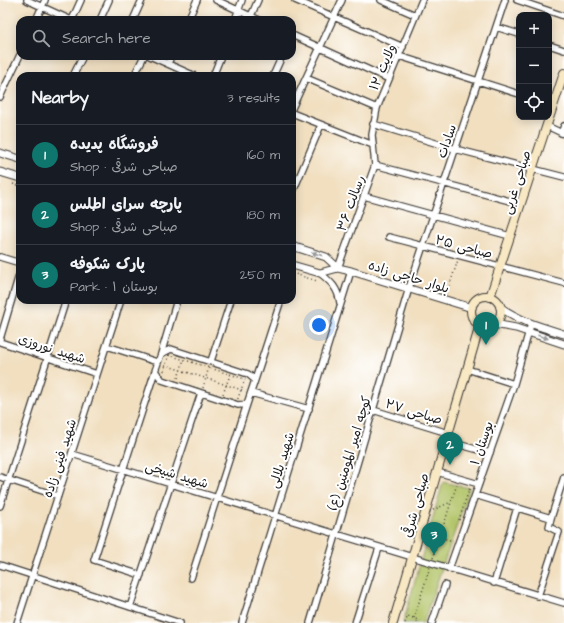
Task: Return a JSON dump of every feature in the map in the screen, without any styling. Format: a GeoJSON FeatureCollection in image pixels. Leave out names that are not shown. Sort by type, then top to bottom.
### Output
{"type":"FeatureCollection","features":[{"type":"Feature","properties":{"kind":"main road","name":"صباحی غربی"},"geometry":{"type":"LineString","coordinates":[[552,103],[561,92],[564,73]]}},
{"type":"Feature","properties":{"kind":"main road","name":"صباحی غربی"},"geometry":{"type":"LineString","coordinates":[[490,297],[548,120]]}},
{"type":"Feature","properties":{"kind":"main road"},"geometry":{"type":"LineString","coordinates":[[490,297],[494,299],[500,307],[500,316],[494,324],[490,326],[480,325],[473,318],[472,308],[477,300],[490,297]]}},
{"type":"Feature","properties":{"kind":"main road","name":"صباحی شرقی"},"geometry":{"type":"LineString","coordinates":[[393,623],[480,325]]}},
{"type":"Feature","properties":{"kind":"street"},"geometry":{"type":"LineString","coordinates":[[26,0],[62,16]]}},
{"type":"Feature","properties":{"kind":"street"},"geometry":{"type":"LineString","coordinates":[[38,16],[45,0]]}},
{"type":"Feature","properties":{"kind":"street"},"geometry":{"type":"LineString","coordinates":[[73,16],[81,0]]}},
{"type":"Feature","properties":{"kind":"street"},"geometry":{"type":"LineString","coordinates":[[102,16],[109,0]]}},
{"type":"Feature","properties":{"kind":"street"},"geometry":{"type":"LineString","coordinates":[[135,16],[142,0]]}},
{"type":"Feature","properties":{"kind":"street"},"geometry":{"type":"LineString","coordinates":[[190,16],[197,0]]}},
{"type":"Feature","properties":{"kind":"street"},"geometry":{"type":"LineString","coordinates":[[216,0],[251,16],[258,0]]}},
{"type":"Feature","properties":{"kind":"street"},"geometry":{"type":"LineString","coordinates":[[236,16],[242,0]]}},
{"type":"Feature","properties":{"kind":"street"},"geometry":{"type":"LineString","coordinates":[[295,0],[403,47]]}},
{"type":"Feature","properties":{"kind":"street"},"geometry":{"type":"LineString","coordinates":[[296,99],[342,0]]}},
{"type":"Feature","properties":{"kind":"street"},"geometry":{"type":"LineString","coordinates":[[381,0],[415,15]]}},
{"type":"Feature","properties":{"kind":"street","name":"ولایت ۱۲"},"geometry":{"type":"LineString","coordinates":[[373,145],[373,124],[377,108],[422,0]]}},
{"type":"Feature","properties":{"kind":"street","name":"سادات"},"geometry":{"type":"LineString","coordinates":[[408,288],[505,0]]}},
{"type":"Feature","properties":{"kind":"street"},"geometry":{"type":"LineString","coordinates":[[517,0],[564,16]]}},
{"type":"Feature","properties":{"kind":"street"},"geometry":{"type":"LineString","coordinates":[[496,27],[516,33]]}},
{"type":"Feature","properties":{"kind":"street"},"geometry":{"type":"LineString","coordinates":[[296,37],[389,79]]}},
{"type":"Feature","properties":{"kind":"street"},"geometry":{"type":"LineString","coordinates":[[552,46],[564,50]]}},
{"type":"Feature","properties":{"kind":"street"},"geometry":{"type":"LineString","coordinates":[[399,56],[516,93]]}},
{"type":"Feature","properties":{"kind":"street"},"geometry":{"type":"LineString","coordinates":[[0,97],[18,60]]}},
{"type":"Feature","properties":{"kind":"street"},"geometry":{"type":"LineString","coordinates":[[76,72],[81,60]]}},
{"type":"Feature","properties":{"kind":"street"},"geometry":{"type":"LineString","coordinates":[[136,72],[142,60]]}},
{"type":"Feature","properties":{"kind":"street"},"geometry":{"type":"LineString","coordinates":[[159,60],[185,72]]}},
{"type":"Feature","properties":{"kind":"street"},"geometry":{"type":"LineString","coordinates":[[168,64],[170,60]]}},
{"type":"Feature","properties":{"kind":"street"},"geometry":{"type":"LineString","coordinates":[[215,72],[219,60]]}},
{"type":"Feature","properties":{"kind":"street"},"geometry":{"type":"LineString","coordinates":[[275,72],[280,60]]}},
{"type":"Feature","properties":{"kind":"street"},"geometry":{"type":"LineString","coordinates":[[306,78],[377,108]]}},
{"type":"Feature","properties":{"kind":"street"},"geometry":{"type":"LineString","coordinates":[[296,115],[373,145]]}},
{"type":"Feature","properties":{"kind":"street"},"geometry":{"type":"LineString","coordinates":[[373,124],[455,149],[564,177]]}},
{"type":"Feature","properties":{"kind":"street"},"geometry":{"type":"LineString","coordinates":[[296,185],[322,125]]}},
{"type":"Feature","properties":{"kind":"street"},"geometry":{"type":"LineString","coordinates":[[547,126],[563,133],[564,126]]}},
{"type":"Feature","properties":{"kind":"street","name":"رسالت ۳۶"},"geometry":{"type":"LineString","coordinates":[[338,268],[375,165],[373,145]]}},
{"type":"Feature","properties":{"kind":"street"},"geometry":{"type":"LineString","coordinates":[[0,153],[16,158]]}},
{"type":"Feature","properties":{"kind":"street"},"geometry":{"type":"LineString","coordinates":[[375,165],[521,204]]}},
{"type":"Feature","properties":{"kind":"street"},"geometry":{"type":"LineString","coordinates":[[0,173],[16,177]]}},
{"type":"Feature","properties":{"kind":"street"},"geometry":{"type":"LineString","coordinates":[[364,196],[434,213],[510,236]]}},
{"type":"Feature","properties":{"kind":"street","name":"صباحی ۲۵"},"geometry":{"type":"LineString","coordinates":[[389,237],[422,247],[564,283]]}},
{"type":"Feature","properties":{"kind":"street","name":"بلوار حاجی زاده"},"geometry":{"type":"LineString","coordinates":[[296,247],[326,257],[338,268]]}},
{"type":"Feature","properties":{"kind":"street"},"geometry":{"type":"LineString","coordinates":[[0,257],[16,262]]}},
{"type":"Feature","properties":{"kind":"street"},"geometry":{"type":"LineString","coordinates":[[296,265],[320,273],[331,282],[338,292],[340,304]]}},
{"type":"Feature","properties":{"kind":"street","name":"بلوار حاجی زاده"},"geometry":{"type":"LineString","coordinates":[[320,273],[338,268],[351,270],[472,308]]}},
{"type":"Feature","properties":{"kind":"street","name":"شهید بلالی"},"geometry":{"type":"LineString","coordinates":[[242,623],[351,270]]}},
{"type":"Feature","properties":{"kind":"street"},"geometry":{"type":"LineString","coordinates":[[0,339],[16,285]]}},
{"type":"Feature","properties":{"kind":"street","name":"کوچه امیر المومنین (ع)"},"geometry":{"type":"LineString","coordinates":[[310,623],[408,288]]}},
{"type":"Feature","properties":{"kind":"street"},"geometry":{"type":"LineString","coordinates":[[0,506],[65,304]]}},
{"type":"Feature","properties":{"kind":"street","name":"شهید فینی زاده"},"geometry":{"type":"LineString","coordinates":[[17,623],[121,304]]}},
{"type":"Feature","properties":{"kind":"street"},"geometry":{"type":"LineString","coordinates":[[141,575],[94,560],[156,371],[157,362],[161,354],[176,304]]}},
{"type":"Feature","properties":{"kind":"street"},"geometry":{"type":"LineString","coordinates":[[210,364],[230,304]]}},
{"type":"Feature","properties":{"kind":"street"},"geometry":{"type":"LineString","coordinates":[[191,578],[280,304]]}},
{"type":"Feature","properties":{"kind":"street"},"geometry":{"type":"LineString","coordinates":[[500,307],[510,315],[531,324],[564,334]]}},
{"type":"Feature","properties":{"kind":"street"},"geometry":{"type":"LineString","coordinates":[[494,324],[507,326],[564,344]]}},
{"type":"Feature","properties":{"kind":"street","name":"بوستان ۱"},"geometry":{"type":"LineString","coordinates":[[449,569],[514,384],[531,324]]}},
{"type":"Feature","properties":{"kind":"street","name":"شهید نوروزی"},"geometry":{"type":"LineString","coordinates":[[0,342],[97,374]]}},
{"type":"Feature","properties":{"kind":"street"},"geometry":{"type":"LineString","coordinates":[[107,346],[157,362]]}},
{"type":"Feature","properties":{"kind":"street"},"geometry":{"type":"LineString","coordinates":[[161,354],[171,349],[185,356],[231,371],[248,374],[255,380]]}},
{"type":"Feature","properties":{"kind":"street"},"geometry":{"type":"LineString","coordinates":[[467,370],[514,384]]}},
{"type":"Feature","properties":{"kind":"street"},"geometry":{"type":"LineString","coordinates":[[156,371],[162,380],[202,391],[238,405],[247,404]]}},
{"type":"Feature","properties":{"kind":"street"},"geometry":{"type":"LineString","coordinates":[[130,607],[202,391]]}},
{"type":"Feature","properties":{"kind":"street"},"geometry":{"type":"LineString","coordinates":[[251,393],[309,409]]}},
{"type":"Feature","properties":{"kind":"street","name":"صباحی ۲۷"},"geometry":{"type":"LineString","coordinates":[[373,410],[490,453]]}},
{"type":"Feature","properties":{"kind":"street","name":"شهید شیخی"},"geometry":{"type":"LineString","coordinates":[[72,454],[564,604]]}},
{"type":"Feature","properties":{"kind":"street"},"geometry":{"type":"LineString","coordinates":[[437,472],[479,484]]}},
{"type":"Feature","properties":{"kind":"street"},"geometry":{"type":"LineString","coordinates":[[0,477],[58,496]]}},
{"type":"Feature","properties":{"kind":"street"},"geometry":{"type":"LineString","coordinates":[[538,596],[559,532],[549,528],[564,477]]}},
{"type":"Feature","properties":{"kind":"street"},"geometry":{"type":"LineString","coordinates":[[475,495],[551,518]]}},
{"type":"Feature","properties":{"kind":"street"},"geometry":{"type":"LineString","coordinates":[[494,583],[517,508]]}},
{"type":"Feature","properties":{"kind":"street"},"geometry":{"type":"LineString","coordinates":[[356,623],[379,548]]}},
{"type":"Feature","properties":{"kind":"street"},"geometry":{"type":"LineString","coordinates":[[0,565],[180,623]]}},
{"type":"Feature","properties":{"kind":"street"},"geometry":{"type":"LineString","coordinates":[[432,623],[445,585]]}},
{"type":"Feature","properties":{"kind":"path"},"geometry":{"type":"LineString","coordinates":[[445,300],[459,256]]}},
{"type":"Feature","properties":{"kind":"path"},"geometry":{"type":"LineString","coordinates":[[169,355],[185,356],[231,371],[244,379],[238,401],[222,398],[162,377],[169,355]]}},
{"type":"Feature","properties":{"kind":"path"},"geometry":{"type":"LineString","coordinates":[[177,383],[185,356]]}},
{"type":"Feature","properties":{"kind":"path"},"geometry":{"type":"LineString","coordinates":[[157,362],[251,393]]}},
{"type":"Feature","properties":{"kind":"path"},"geometry":{"type":"LineString","coordinates":[[202,391],[210,364]]}},
{"type":"Feature","properties":{"kind":"path"},"geometry":{"type":"LineString","coordinates":[[222,398],[231,371]]}},
{"type":"Feature","properties":{"kind":"path"},"geometry":{"type":"LineString","coordinates":[[414,618],[459,478]]}},
{"type":"Feature","properties":{"kind":"path"},"geometry":{"type":"LineString","coordinates":[[425,514],[451,502]]}},
{"type":"Feature","properties":{"kind":"path"},"geometry":{"type":"LineString","coordinates":[[420,531],[459,543]]}},
{"type":"Feature","properties":{"kind":"path"},"geometry":{"type":"LineString","coordinates":[[406,623],[408,616],[418,620],[417,623]]}},
{"type":"Feature","properties":{"kind":"green space"},"geometry":{"type":"Polygon","coordinates":[[[443,482],[470,488],[423,623],[403,623],[443,482]]]}},
{"type":"Feature","properties":{"kind":"place","name":"فروشگاه پدیده"},"geometry":{"type":"Point","coordinates":[486,345]}},
{"type":"Feature","properties":{"kind":"place","name":"پارچه سرای اطلس"},"geometry":{"type":"Point","coordinates":[450,465]}},
{"type":"Feature","properties":{"kind":"place","name":"پارک شکوفه"},"geometry":{"type":"Point","coordinates":[434,555]}}]}
